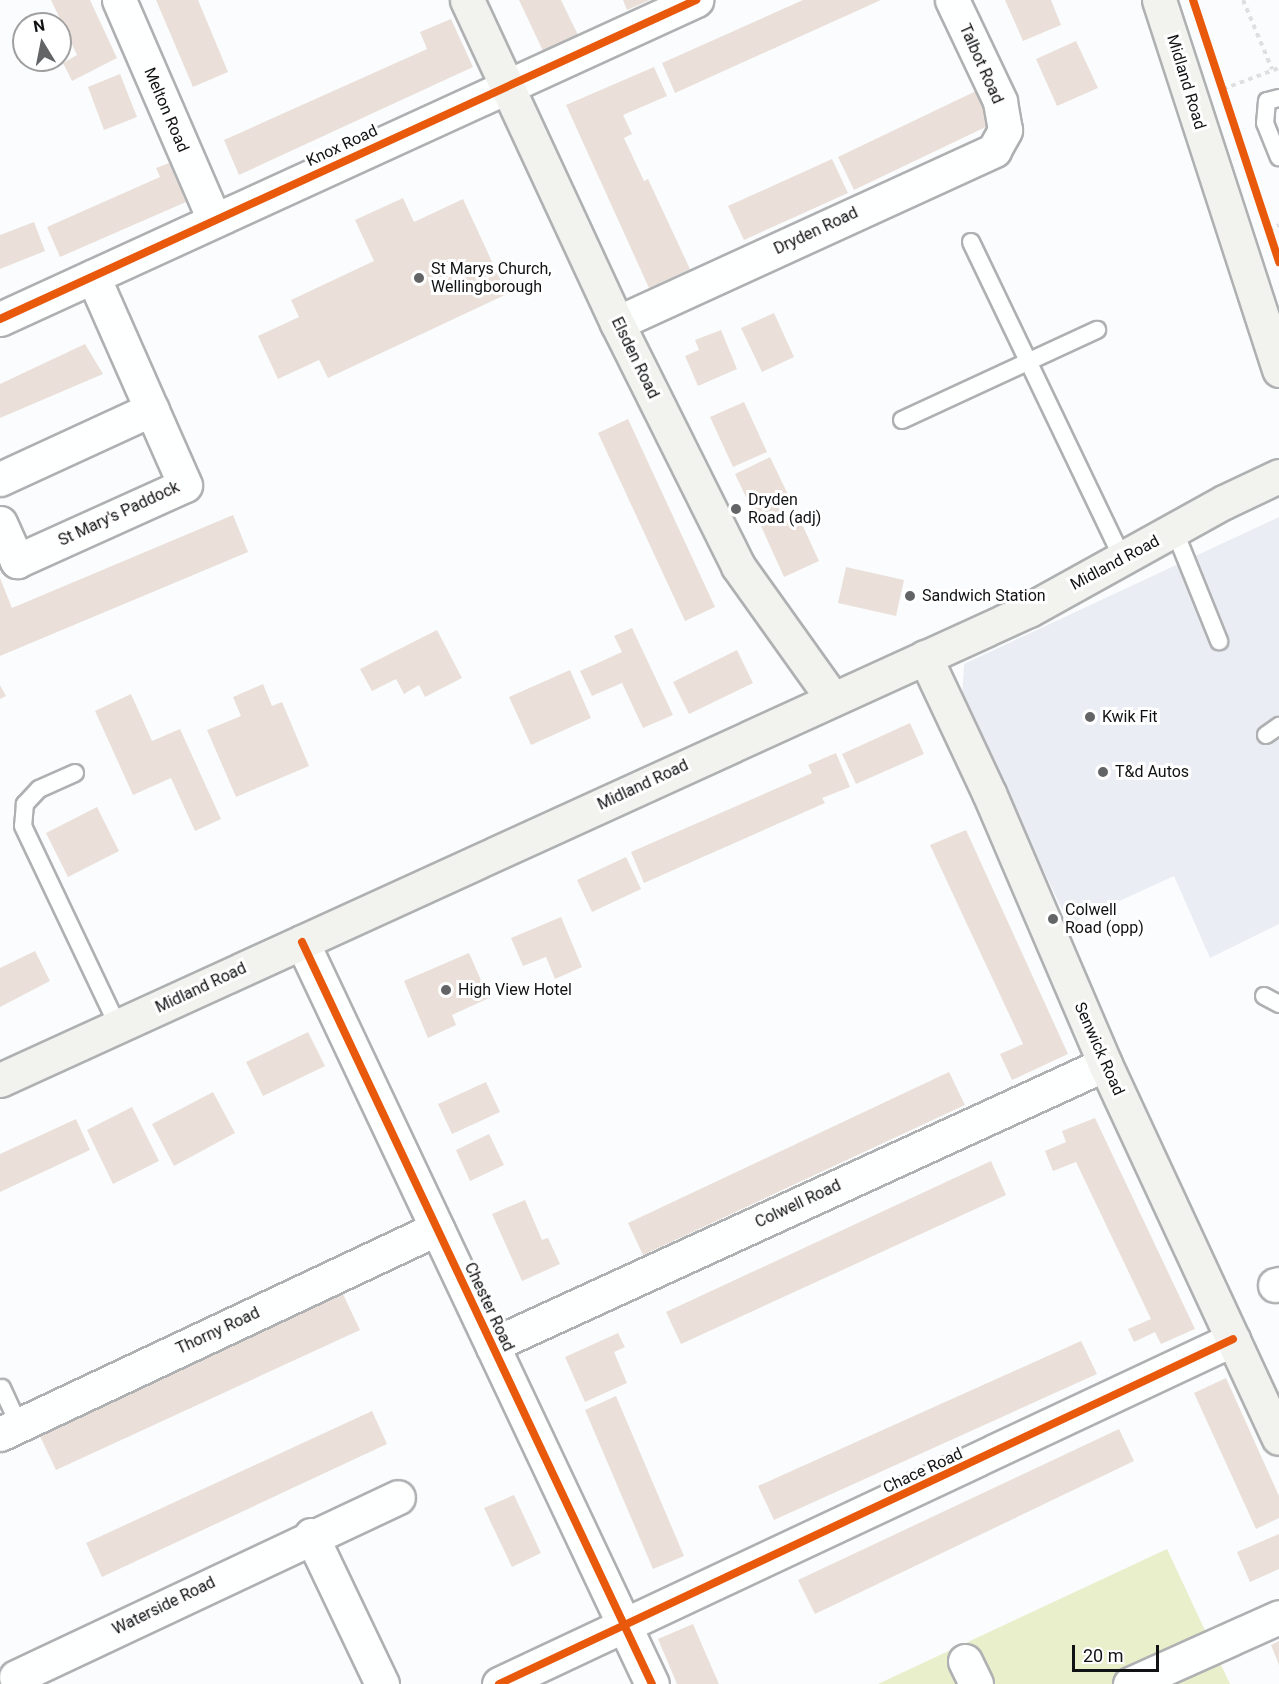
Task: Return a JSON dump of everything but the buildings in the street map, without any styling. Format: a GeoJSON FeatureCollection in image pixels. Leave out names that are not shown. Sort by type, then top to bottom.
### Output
{"type":"FeatureCollection","features":[{"type":"Feature","properties":{"kind":"main road","name":"Elsden Road"},"geometry":{"type":"LineString","coordinates":[[466,0],[617,323],[738,566],[833,699]]}},
{"type":"Feature","properties":{"kind":"main road","name":"Midland Road"},"geometry":{"type":"LineString","coordinates":[[1159,0],[1279,370]]}},
{"type":"Feature","properties":{"kind":"main road","name":"Midland Road"},"geometry":{"type":"LineString","coordinates":[[0,1080],[1029,610],[1175,532],[1224,502],[1279,476]]}},
{"type":"Feature","properties":{"kind":"main road","name":"Senwick Road"},"geometry":{"type":"LineString","coordinates":[[925,657],[989,793],[1105,1064],[1279,1438]]}},
{"type":"Feature","properties":{"kind":"street","name":"Melton Road"},"geometry":{"type":"LineString","coordinates":[[119,0],[214,220]]}},
{"type":"Feature","properties":{"kind":"street","name":"Knox Road"},"geometry":{"type":"LineString","coordinates":[[0,319],[696,0]]}},
{"type":"Feature","properties":{"kind":"street","name":"Talbot Road"},"geometry":{"type":"LineString","coordinates":[[952,0],[1000,101],[1005,130]]}},
{"type":"Feature","properties":{"kind":"street","name":"Dryden Road"},"geometry":{"type":"LineString","coordinates":[[617,323],[994,150],[1005,130]]}},
{"type":"Feature","properties":{"kind":"street","name":"St Mary's Paddock"},"geometry":{"type":"LineString","coordinates":[[0,523],[17,561],[185,485],[93,276]]}},
{"type":"Feature","properties":{"kind":"street"},"geometry":{"type":"LineString","coordinates":[[0,479],[152,409]]}},
{"type":"Feature","properties":{"kind":"street","name":"Chester Road"},"geometry":{"type":"LineString","coordinates":[[302,942],[652,1684]]}},
{"type":"Feature","properties":{"kind":"street","name":"Colwell Road"},"geometry":{"type":"LineString","coordinates":[[492,1345],[1105,1064]]}},
{"type":"Feature","properties":{"kind":"street","name":"Thorny Road"},"geometry":{"type":"LineString","coordinates":[[10,1430],[437,1228]]}},
{"type":"Feature","properties":{"kind":"street","name":"Chace Road"},"geometry":{"type":"LineString","coordinates":[[625,1628],[1233,1339]]}},
{"type":"Feature","properties":{"kind":"street","name":"Waterside Road"},"geometry":{"type":"LineString","coordinates":[[12,1673],[311,1534],[398,1497]]}},
{"type":"Feature","properties":{"kind":"street"},"geometry":{"type":"LineString","coordinates":[[311,1534],[382,1684]]}},
{"type":"Feature","properties":{"kind":"street"},"geometry":{"type":"LineString","coordinates":[[1130,1684],[1279,1617]]}},
{"type":"Feature","properties":{"kind":"street"},"geometry":{"type":"LineString","coordinates":[[499,1684],[625,1628]]}},
{"type":"Feature","properties":{"kind":"lane"},"geometry":{"type":"LineString","coordinates":[[1279,98],[1267,101],[1265,123],[1279,157]]}},
{"type":"Feature","properties":{"kind":"lane"},"geometry":{"type":"LineString","coordinates":[[971,242],[1123,559]]}},
{"type":"Feature","properties":{"kind":"lane"},"geometry":{"type":"LineString","coordinates":[[902,420],[1097,330]]}},
{"type":"Feature","properties":{"kind":"lane"},"geometry":{"type":"LineString","coordinates":[[1175,532],[1219,641]]}},
{"type":"Feature","properties":{"kind":"lane"},"geometry":{"type":"LineString","coordinates":[[75,773],[39,789],[26,804],[23,826],[118,1026]]}},
{"type":"Feature","properties":{"kind":"lane"},"geometry":{"type":"LineString","coordinates":[[1264,996],[1279,1004]]}},
{"type":"Feature","properties":{"kind":"lane"},"geometry":{"type":"LineString","coordinates":[[2,1388],[10,1430]]}},
{"type":"Feature","properties":{"kind":"path"},"geometry":{"type":"LineString","coordinates":[[1243,0],[1272,69]]}},
{"type":"Feature","properties":{"kind":"path"},"geometry":{"type":"LineString","coordinates":[[1223,89],[1279,68]]}},
{"type":"Feature","properties":{"kind":"path"},"geometry":{"type":"LineString","coordinates":[[1220,78],[1227,100]]}},
{"type":"Feature","properties":{"kind":"path"},"geometry":{"type":"LineString","coordinates":[[1266,219],[1272,241]]}},
{"type":"Feature","properties":{"kind":"path"},"geometry":{"type":"LineString","coordinates":[[1269,230],[1279,225]]}},
{"type":"Feature","properties":{"kind":"shaded area"},"geometry":{"type":"Polygon","coordinates":[[[1279,517],[1279,924],[1210,958],[1174,876],[1069,924],[962,699],[964,664],[1279,517]]]}},
{"type":"Feature","properties":{"kind":"green space"},"geometry":{"type":"Polygon","coordinates":[[[1167,1549],[1230,1684],[878,1684],[1167,1549]]]}},
{"type":"Feature","properties":{"kind":"cycle path"},"geometry":{"type":"LineString","coordinates":[[0,319],[696,0]]}},
{"type":"Feature","properties":{"kind":"cycle path"},"geometry":{"type":"LineString","coordinates":[[1193,0],[1279,262]]}},
{"type":"Feature","properties":{"kind":"cycle path"},"geometry":{"type":"LineString","coordinates":[[302,942],[652,1684]]}},
{"type":"Feature","properties":{"kind":"cycle path"},"geometry":{"type":"LineString","coordinates":[[499,1684],[1233,1339]]}},
{"type":"Feature","properties":{"kind":"place","name":"St Marys Church, Wellingborough"},"geometry":{"type":"Point","coordinates":[419,278]}},
{"type":"Feature","properties":{"kind":"place","name":"Dryden Road (adj)"},"geometry":{"type":"Point","coordinates":[736,509]}},
{"type":"Feature","properties":{"kind":"place","name":"Sandwich Station"},"geometry":{"type":"Point","coordinates":[910,596]}},
{"type":"Feature","properties":{"kind":"place","name":"Kwik Fit"},"geometry":{"type":"Point","coordinates":[1090,717]}},
{"type":"Feature","properties":{"kind":"place","name":"T&d Autos"},"geometry":{"type":"Point","coordinates":[1103,772]}},
{"type":"Feature","properties":{"kind":"place","name":"Colwell Road (opp)"},"geometry":{"type":"Point","coordinates":[1053,919]}},
{"type":"Feature","properties":{"kind":"place","name":"High View Hotel"},"geometry":{"type":"Point","coordinates":[446,990]}}]}
